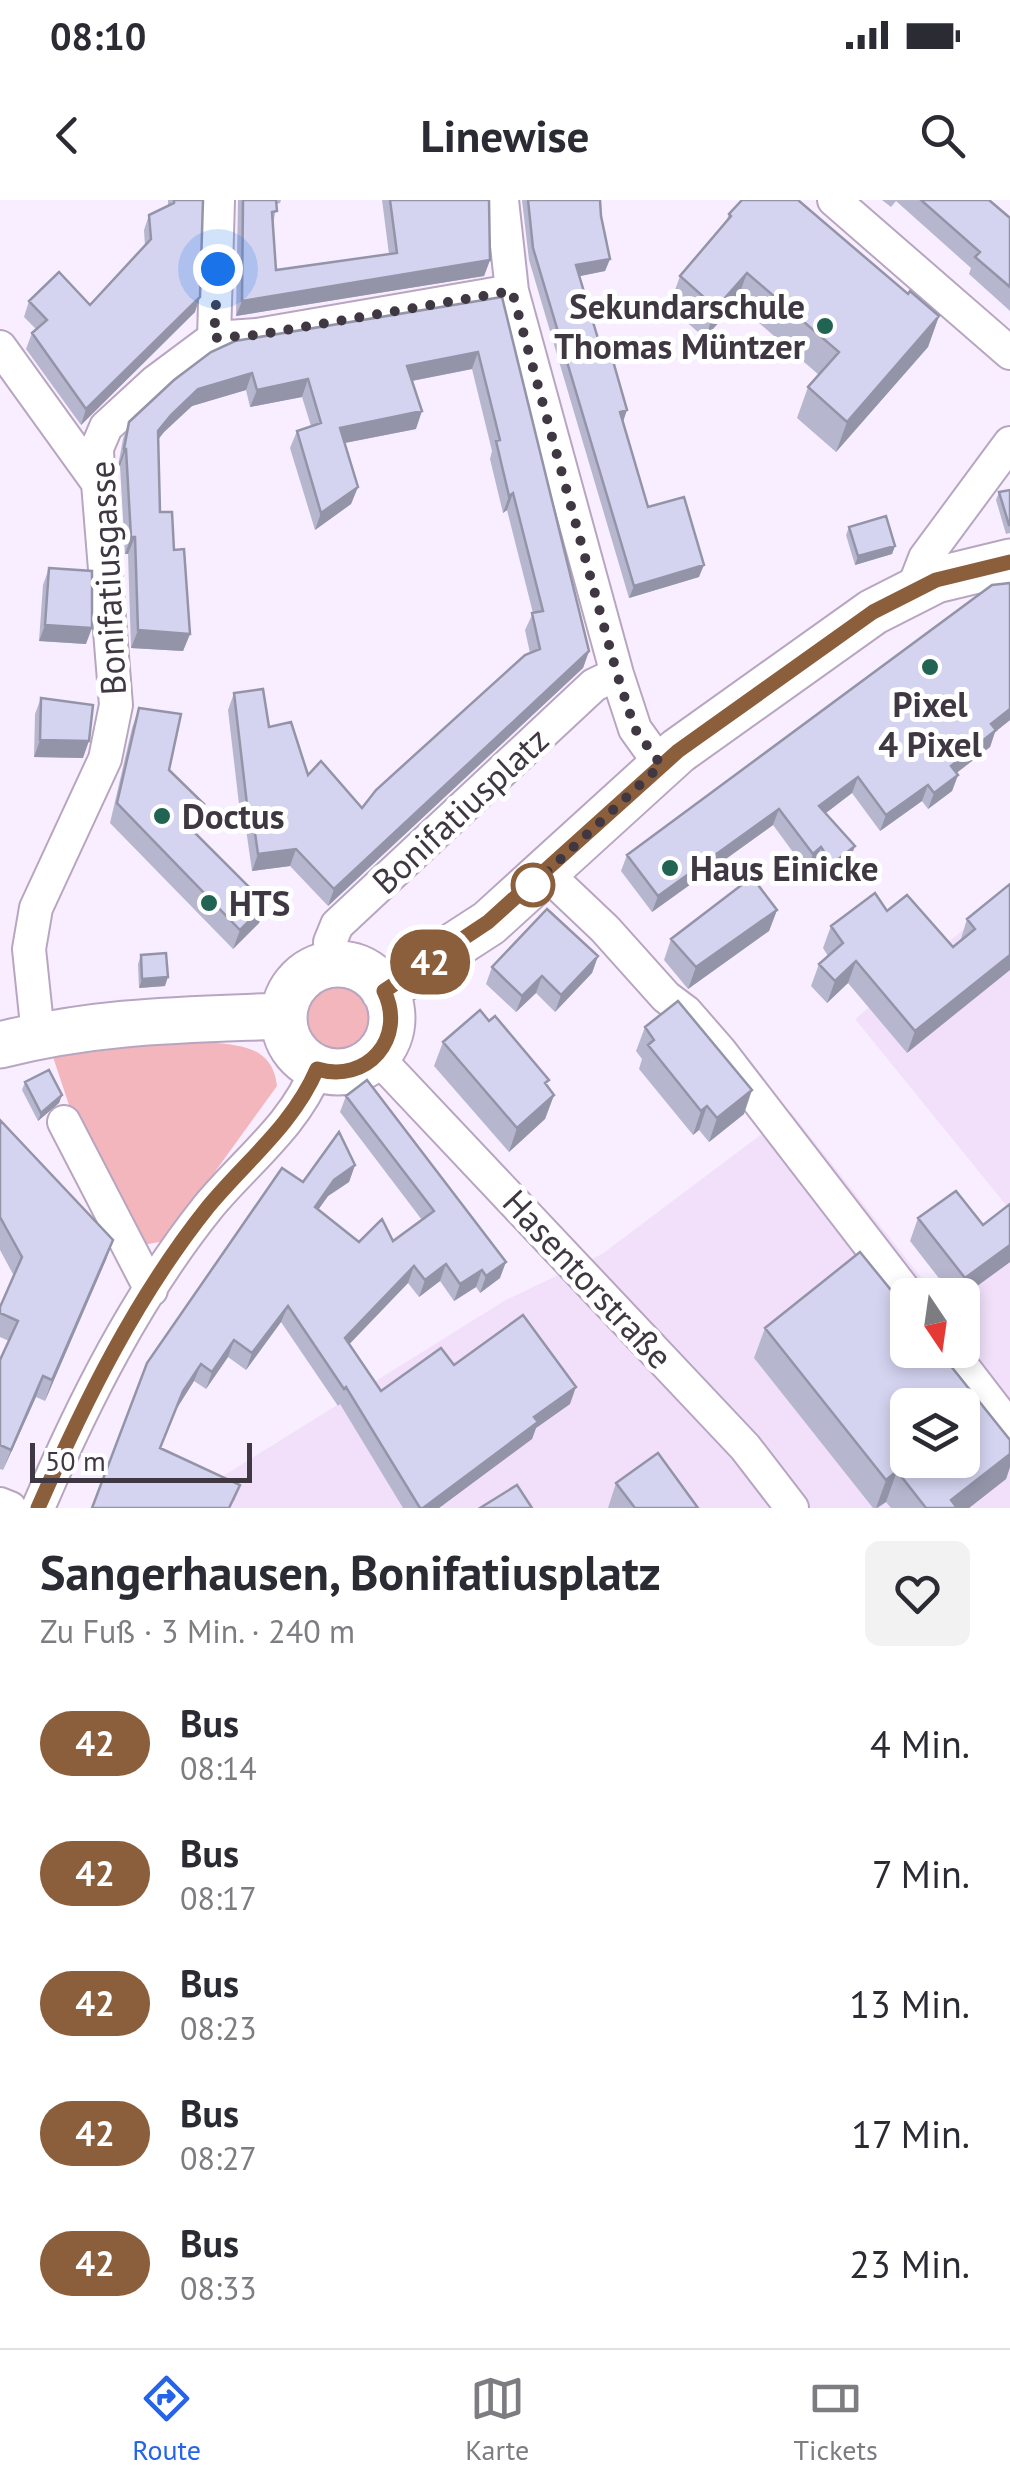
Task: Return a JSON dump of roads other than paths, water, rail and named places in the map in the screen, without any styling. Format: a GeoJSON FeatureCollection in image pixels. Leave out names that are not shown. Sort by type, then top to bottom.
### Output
{"type":"FeatureCollection","features":[{"type":"Feature","properties":{"kind":"street"},"geometry":{"type":"LineString","coordinates":[[218,200],[214,338],[257,335],[512,291]]}},
{"type":"Feature","properties":{"kind":"street"},"geometry":{"type":"LineString","coordinates":[[502,200],[512,291],[617,674],[635,729],[661,765]]}},
{"type":"Feature","properties":{"kind":"street"},"geometry":{"type":"LineString","coordinates":[[834,200],[1010,353]]}},
{"type":"Feature","properties":{"kind":"street","name":"Bonifatiusgasse"},"geometry":{"type":"LineString","coordinates":[[19,1040],[36,908],[105,759],[116,705],[98,448],[106,427],[155,382],[214,338]]}},
{"type":"Feature","properties":{"kind":"street"},"geometry":{"type":"LineString","coordinates":[[0,347],[98,483]]}},
{"type":"Feature","properties":{"kind":"street"},"geometry":{"type":"LineString","coordinates":[[913,589],[925,558],[1010,444]]}},
{"type":"Feature","properties":{"kind":"street"},"geometry":{"type":"LineString","coordinates":[[384,991],[468,938],[546,873],[661,765],[862,619],[913,589],[955,574],[1010,562]]}},
{"type":"Feature","properties":{"kind":"street","name":"Bonifatiusplatz"},"geometry":{"type":"LineString","coordinates":[[332,964],[330,942],[337,925],[594,685],[617,674]]}},
{"type":"Feature","properties":{"kind":"street"},"geometry":{"type":"LineString","coordinates":[[546,873],[605,929],[720,1051],[895,1278]]}},
{"type":"Feature","properties":{"kind":"street"},"geometry":{"type":"LineString","coordinates":[[332,964],[362,970],[384,991],[391,1007],[392,1025],[387,1042],[376,1056],[348,1072],[317,1069],[294,1052],[286,1035],[287,998],[297,982],[312,970],[332,964]]}},
{"type":"Feature","properties":{"kind":"street"},"geometry":{"type":"LineString","coordinates":[[19,1040],[163,1018],[284,1016]]}},
{"type":"Feature","properties":{"kind":"street","name":"Hasentorstraße"},"geometry":{"type":"LineString","coordinates":[[376,1056],[745,1447],[792,1508]]}},
{"type":"Feature","properties":{"kind":"street"},"geometry":{"type":"LineString","coordinates":[[38,1508],[79,1414],[151,1290],[208,1207],[279,1132],[317,1069]]}},
{"type":"Feature","properties":{"kind":"street"},"geometry":{"type":"LineString","coordinates":[[64,1122],[151,1290]]}},
{"type":"Feature","properties":{"kind":"street"},"geometry":{"type":"LineString","coordinates":[[964,1368],[1010,1428]]}},
{"type":"Feature","properties":{"kind":"street"},"geometry":{"type":"LineString","coordinates":[[0,1504],[10,1508]]}},
{"type":"Feature","properties":{"kind":"place","name":"Sekundarschule Thomas Müntzer"},"geometry":{"type":"Point","coordinates":[825,326]}},
{"type":"Feature","properties":{"kind":"place","name":"Pixel 4 Pixel"},"geometry":{"type":"Point","coordinates":[930,667]}},
{"type":"Feature","properties":{"kind":"place","name":"Doctus"},"geometry":{"type":"Point","coordinates":[162,816]}},
{"type":"Feature","properties":{"kind":"place","name":"Haus Einicke"},"geometry":{"type":"Point","coordinates":[670,868]}},
{"type":"Feature","properties":{"kind":"place","name":"HTS"},"geometry":{"type":"Point","coordinates":[209,903]}}]}
